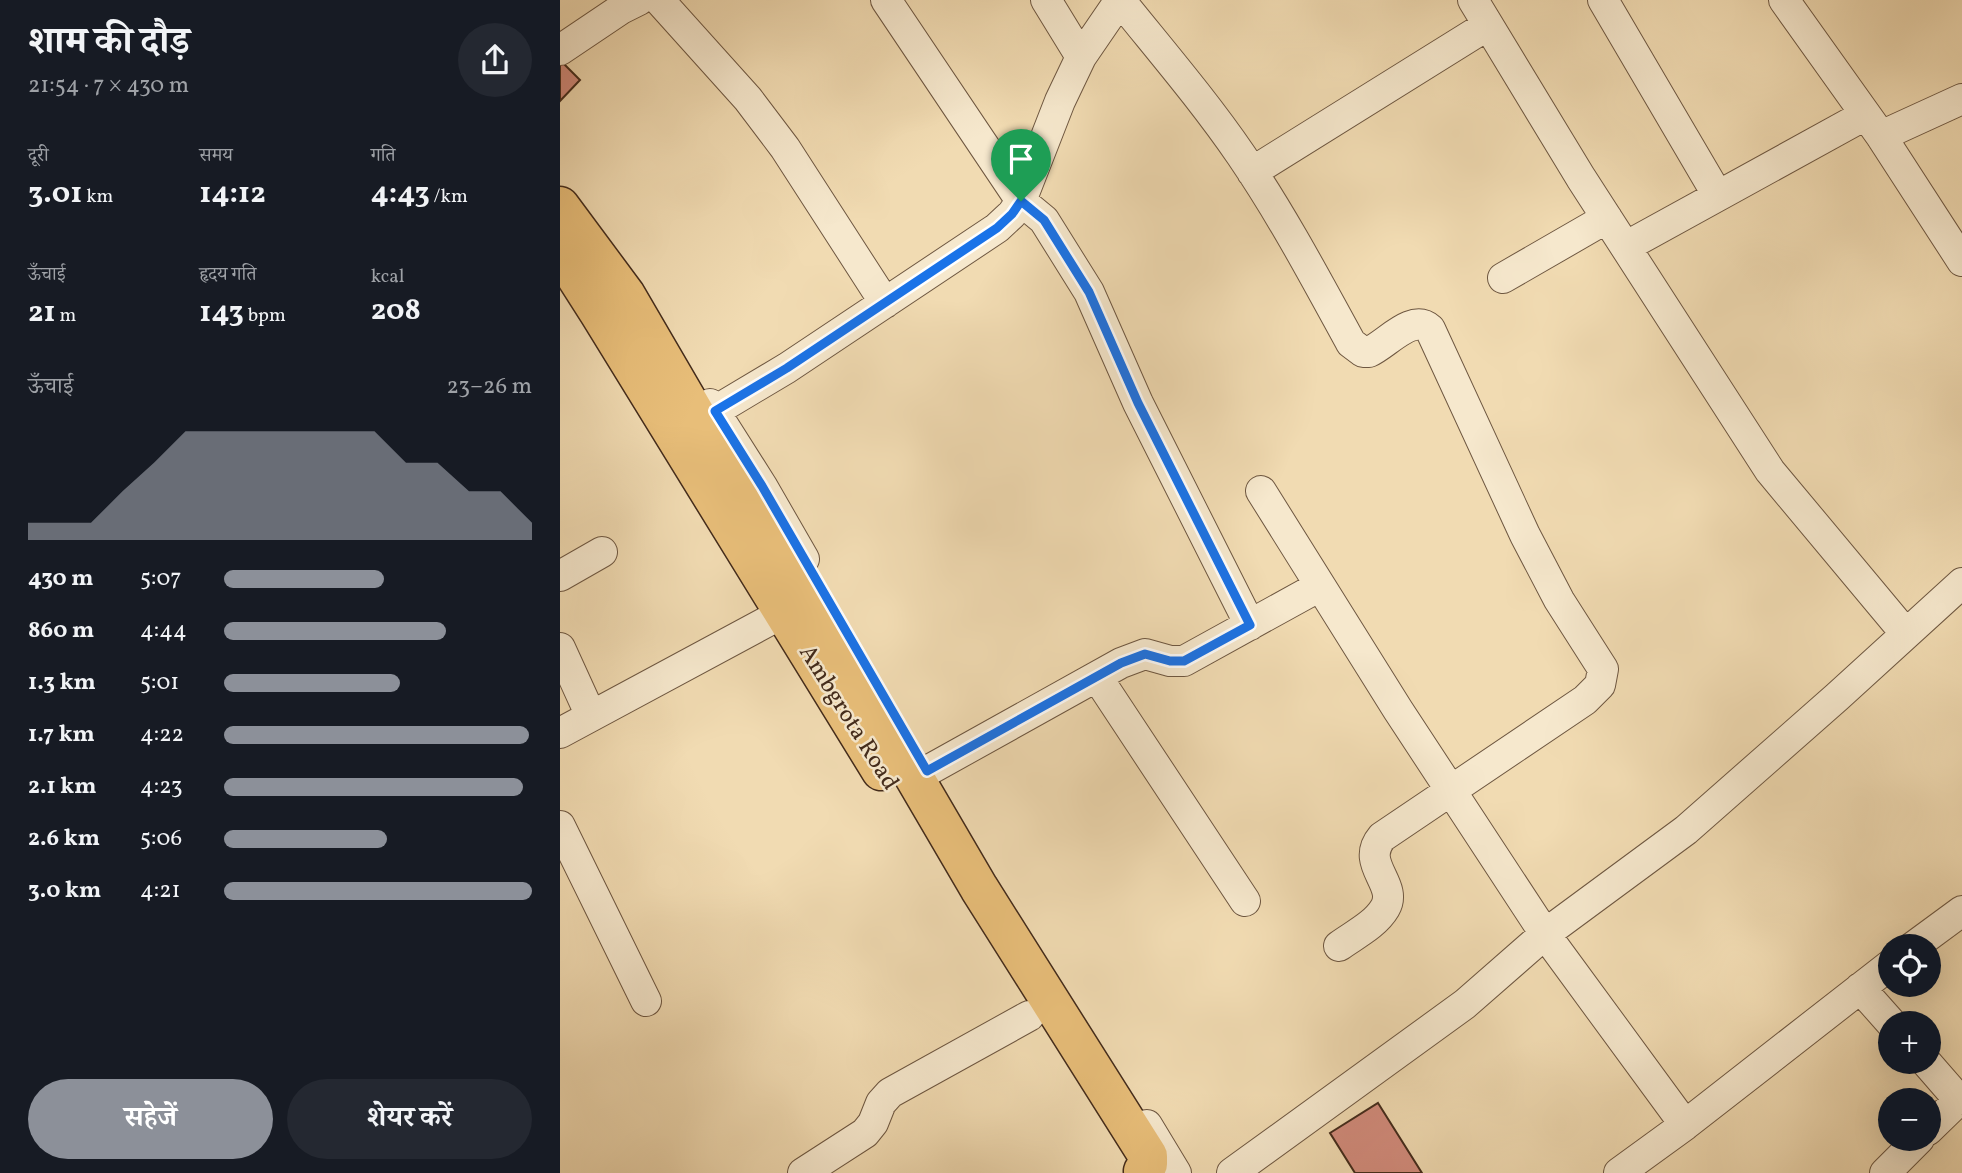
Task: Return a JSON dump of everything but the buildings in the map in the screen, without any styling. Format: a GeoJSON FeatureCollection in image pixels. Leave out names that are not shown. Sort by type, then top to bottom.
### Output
{"type":"FeatureCollection","features":[{"type":"Feature","properties":{"kind":"main road"},"geometry":{"type":"LineString","coordinates":[[560,206],[626,295],[979,888],[1148,1156],[1148,1164],[1154,1172]]}},
{"type":"Feature","properties":{"kind":"main road","name":"Ambgrota Road"},"geometry":{"type":"LineString","coordinates":[[566,272],[783,613],[981,933],[1029,1016],[1127,1164],[1134,1170],[1154,1172]]}},
{"type":"Feature","properties":{"kind":"street"},"geometry":{"type":"LineString","coordinates":[[560,50],[639,0]]}},
{"type":"Feature","properties":{"kind":"street"},"geometry":{"type":"LineString","coordinates":[[659,0],[748,99],[785,148],[886,303]]}},
{"type":"Feature","properties":{"kind":"street"},"geometry":{"type":"LineString","coordinates":[[886,0],[1021,201],[1044,220],[1089,292],[1138,403],[1250,625]]}},
{"type":"Feature","properties":{"kind":"street"},"geometry":{"type":"LineString","coordinates":[[1046,0],[1081,57]]}},
{"type":"Feature","properties":{"kind":"street"},"geometry":{"type":"LineString","coordinates":[[715,411],[886,303],[997,228],[1012,214],[1021,201],[1060,101],[1081,57],[1120,0],[1166,55],[1252,172],[1300,249],[1355,348],[1369,352],[1414,324],[1425,325],[1430,329],[1525,535],[1559,600],[1603,669],[1600,685],[1585,700],[1451,789],[1378,842],[1374,857],[1389,893],[1387,905],[1371,923],[1339,946]]}},
{"type":"Feature","properties":{"kind":"street"},"geometry":{"type":"LineString","coordinates":[[1603,0],[1718,196]]}},
{"type":"Feature","properties":{"kind":"street"},"geometry":{"type":"LineString","coordinates":[[1784,0],[1873,126],[1962,261]]}},
{"type":"Feature","properties":{"kind":"street"},"geometry":{"type":"LineString","coordinates":[[1252,172],[1480,12],[1607,218],[1770,471],[1906,634]]}},
{"type":"Feature","properties":{"kind":"street"},"geometry":{"type":"LineString","coordinates":[[1627,246],[1718,196],[1873,126],[1962,99]]}},
{"type":"Feature","properties":{"kind":"street"},"geometry":{"type":"LineString","coordinates":[[560,184],[621,263],[762,486],[927,771],[1038,955],[1154,1172]]}},
{"type":"Feature","properties":{"kind":"street"},"geometry":{"type":"LineString","coordinates":[[1503,278],[1607,218]]}},
{"type":"Feature","properties":{"kind":"street"},"geometry":{"type":"LineString","coordinates":[[1261,491],[1398,710],[1545,934],[1685,1125]]}},
{"type":"Feature","properties":{"kind":"street"},"geometry":{"type":"LineString","coordinates":[[560,576],[602,552]]}},
{"type":"Feature","properties":{"kind":"street"},"geometry":{"type":"LineString","coordinates":[[1231,1173],[1465,1003],[1545,934],[1686,830],[1962,583]]}},
{"type":"Feature","properties":{"kind":"street"},"geometry":{"type":"LineString","coordinates":[[927,771],[1121,663],[1145,654],[1170,661],[1184,661],[1320,586]]}},
{"type":"Feature","properties":{"kind":"street"},"geometry":{"type":"LineString","coordinates":[[560,733],[783,613]]}},
{"type":"Feature","properties":{"kind":"street"},"geometry":{"type":"LineString","coordinates":[[560,648],[591,716]]}},
{"type":"Feature","properties":{"kind":"street"},"geometry":{"type":"LineString","coordinates":[[1097,677],[1245,901]]}},
{"type":"Feature","properties":{"kind":"street"},"geometry":{"type":"LineString","coordinates":[[560,826],[646,1001]]}},
{"type":"Feature","properties":{"kind":"street"},"geometry":{"type":"LineString","coordinates":[[1931,934],[1962,911]]}},
{"type":"Feature","properties":{"kind":"street"},"geometry":{"type":"LineString","coordinates":[[1619,1173],[1685,1125],[1878,974]]}},
{"type":"Feature","properties":{"kind":"street"},"geometry":{"type":"LineString","coordinates":[[1860,988],[1880,1011]]}},
{"type":"Feature","properties":{"kind":"street"},"geometry":{"type":"LineString","coordinates":[[803,1173],[864,1133],[873,1123],[881,1103],[895,1089],[1029,1016]]}},
{"type":"Feature","properties":{"kind":"street"},"geometry":{"type":"LineString","coordinates":[[1938,1074],[1961,1098],[1941,1117]]}},
{"type":"Feature","properties":{"kind":"street"},"geometry":{"type":"LineString","coordinates":[[1885,1173],[1907,1151]]}},
{"type":"Feature","properties":{"kind":"route"},"geometry":{"type":"LineString","coordinates":[[1021,201],[1044,220],[1089,292],[1138,403],[1250,625],[1184,661],[1170,661],[1152,654],[1136,656],[927,771],[762,486],[715,411],[787,368],[997,228],[1021,201]]}}]}
